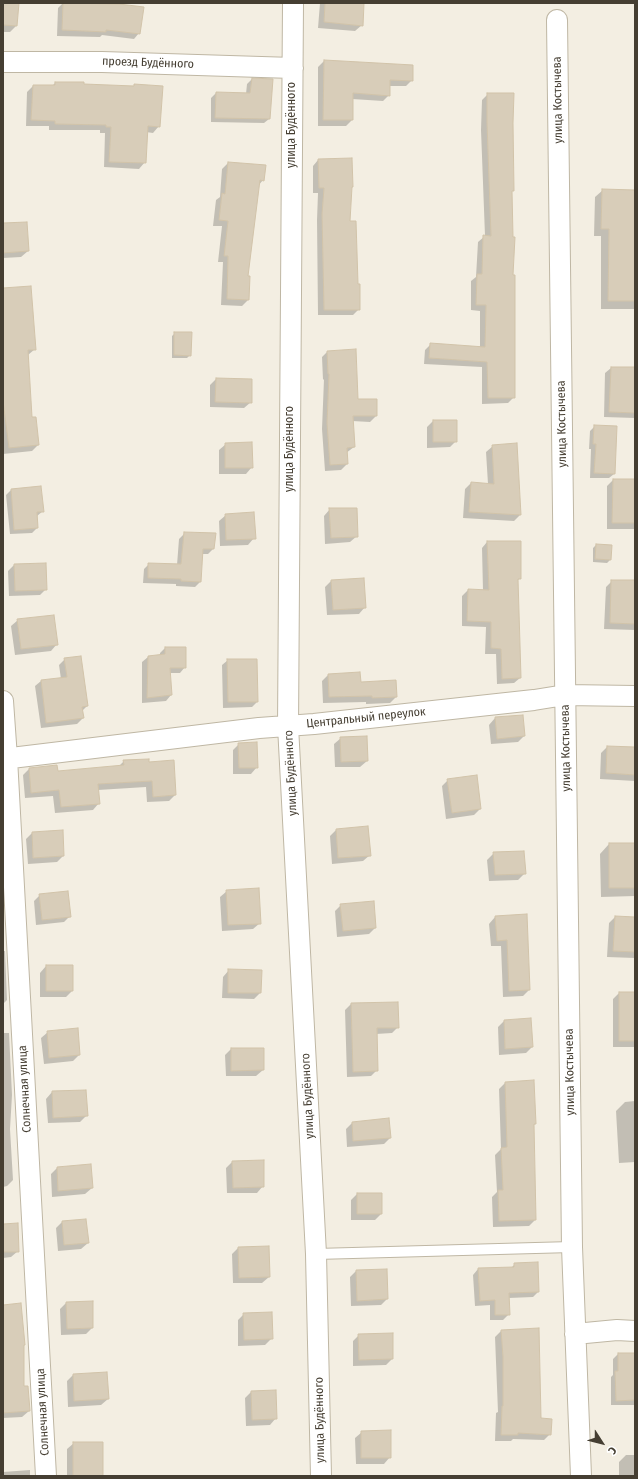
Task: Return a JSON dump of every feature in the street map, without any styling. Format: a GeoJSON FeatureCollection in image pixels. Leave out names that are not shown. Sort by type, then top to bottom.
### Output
{"type":"FeatureCollection","features":[{"type":"Feature","properties":{"kind":"street","name":"улица Будённого"},"geometry":{"type":"LineString","coordinates":[[293,4],[288,726],[316,1254],[321,1476]]}},
{"type":"Feature","properties":{"kind":"street","name":"улица Костычева"},"geometry":{"type":"LineString","coordinates":[[557,20],[572,1247],[581,1476]]}},
{"type":"Feature","properties":{"kind":"street","name":"проезд Будённого"},"geometry":{"type":"LineString","coordinates":[[3,62],[102,62],[292,68]]}},
{"type":"Feature","properties":{"kind":"street","name":"Центральный переулок"},"geometry":{"type":"LineString","coordinates":[[5,759],[259,728],[534,700],[565,695],[635,696]]}},
{"type":"Feature","properties":{"kind":"street","name":"Солнечная улица"},"geometry":{"type":"LineString","coordinates":[[3,701],[5,759],[46,1476]]}},
{"type":"Feature","properties":{"kind":"street"},"geometry":{"type":"LineString","coordinates":[[575,1334],[617,1330],[635,1331]]}},
{"type":"Feature","properties":{"kind":"lane"},"geometry":{"type":"LineString","coordinates":[[316,1254],[572,1247]]}},
{"type":"Feature","properties":{"kind":"building"},"geometry":{"type":"Polygon","coordinates":[[[3,3],[19,3],[17,26],[3,25],[3,3]]]}},
{"type":"Feature","properties":{"kind":"building"},"geometry":{"type":"Polygon","coordinates":[[[63,3],[119,4],[144,7],[140,34],[106,30],[106,32],[62,30],[63,3]]]}},
{"type":"Feature","properties":{"kind":"building"},"geometry":{"type":"Polygon","coordinates":[[[325,3],[364,3],[363,26],[324,22],[325,3]]]}},
{"type":"Feature","properties":{"kind":"building"},"geometry":{"type":"Polygon","coordinates":[[[324,60],[413,65],[413,81],[390,80],[390,96],[353,93],[353,120],[323,120],[324,60]]]}},
{"type":"Feature","properties":{"kind":"building"},"geometry":{"type":"Polygon","coordinates":[[[252,78],[273,79],[270,119],[215,118],[216,92],[250,93],[252,78]]]}},
{"type":"Feature","properties":{"kind":"building"},"geometry":{"type":"Polygon","coordinates":[[[55,82],[163,86],[160,127],[148,126],[146,163],[109,162],[111,127],[106,127],[106,125],[55,124],[55,121],[31,120],[33,85],[55,85],[55,82]]]}},
{"type":"Feature","properties":{"kind":"building"},"geometry":{"type":"Polygon","coordinates":[[[487,93],[514,93],[514,191],[512,191],[513,237],[515,237],[513,275],[515,275],[515,398],[488,398],[487,362],[429,358],[430,343],[485,347],[486,305],[476,305],[477,274],[482,274],[483,235],[491,236],[487,93]]]}},
{"type":"Feature","properties":{"kind":"building"},"geometry":{"type":"Polygon","coordinates":[[[352,158],[353,187],[350,221],[356,221],[360,310],[324,310],[322,214],[324,188],[319,188],[318,159],[352,158]]]}},
{"type":"Feature","properties":{"kind":"building"},"geometry":{"type":"Polygon","coordinates":[[[228,162],[266,165],[264,181],[260,180],[248,276],[250,276],[249,300],[227,299],[228,256],[224,256],[228,221],[219,220],[222,193],[225,194],[228,162]]]}},
{"type":"Feature","properties":{"kind":"building"},"geometry":{"type":"Polygon","coordinates":[[[602,189],[635,190],[635,301],[608,301],[609,229],[601,229],[602,189]]]}},
{"type":"Feature","properties":{"kind":"building"},"geometry":{"type":"Polygon","coordinates":[[[27,222],[29,251],[3,253],[3,223],[27,222]]]}},
{"type":"Feature","properties":{"kind":"building"},"geometry":{"type":"Polygon","coordinates":[[[31,286],[36,350],[28,350],[32,417],[36,417],[39,445],[9,448],[3,401],[3,288],[31,286]]]}},
{"type":"Feature","properties":{"kind":"building"},"geometry":{"type":"Polygon","coordinates":[[[174,332],[192,332],[191,356],[174,355],[174,332]]]}},
{"type":"Feature","properties":{"kind":"building"},"geometry":{"type":"Polygon","coordinates":[[[356,349],[358,399],[377,399],[377,416],[353,416],[355,447],[347,448],[348,464],[330,465],[327,423],[329,374],[327,351],[356,349]]]}},
{"type":"Feature","properties":{"kind":"building"},"geometry":{"type":"Polygon","coordinates":[[[611,367],[635,367],[635,413],[609,412],[611,367]]]}},
{"type":"Feature","properties":{"kind":"building"},"geometry":{"type":"Polygon","coordinates":[[[216,378],[252,379],[252,403],[215,402],[216,378]]]}},
{"type":"Feature","properties":{"kind":"building"},"geometry":{"type":"Polygon","coordinates":[[[433,420],[457,420],[457,442],[433,442],[433,420]]]}},
{"type":"Feature","properties":{"kind":"building"},"geometry":{"type":"Polygon","coordinates":[[[594,425],[617,426],[615,474],[594,473],[596,444],[593,444],[594,425]]]}},
{"type":"Feature","properties":{"kind":"building"},"geometry":{"type":"Polygon","coordinates":[[[252,442],[253,468],[225,468],[225,443],[252,442]]]}},
{"type":"Feature","properties":{"kind":"building"},"geometry":{"type":"Polygon","coordinates":[[[517,443],[521,515],[469,512],[471,482],[494,484],[492,445],[517,443]]]}},
{"type":"Feature","properties":{"kind":"building"},"geometry":{"type":"Polygon","coordinates":[[[613,479],[635,479],[635,523],[612,523],[613,479]]]}},
{"type":"Feature","properties":{"kind":"building"},"geometry":{"type":"Polygon","coordinates":[[[41,486],[44,512],[37,512],[38,528],[14,530],[11,489],[41,486]]]}},
{"type":"Feature","properties":{"kind":"building"},"geometry":{"type":"Polygon","coordinates":[[[329,508],[357,508],[358,537],[331,538],[329,508]]]}},
{"type":"Feature","properties":{"kind":"building"},"geometry":{"type":"Polygon","coordinates":[[[254,512],[256,539],[226,540],[225,514],[254,512]]]}},
{"type":"Feature","properties":{"kind":"building"},"geometry":{"type":"Polygon","coordinates":[[[184,532],[216,533],[214,549],[203,549],[201,582],[181,581],[181,579],[148,578],[148,563],[181,564],[184,532]]]}},
{"type":"Feature","properties":{"kind":"building"},"geometry":{"type":"Polygon","coordinates":[[[487,541],[521,541],[521,579],[518,579],[521,678],[502,679],[501,649],[491,648],[491,622],[467,621],[468,589],[489,590],[487,541]]]}},
{"type":"Feature","properties":{"kind":"building"},"geometry":{"type":"Polygon","coordinates":[[[596,544],[612,545],[611,560],[595,559],[596,544]]]}},
{"type":"Feature","properties":{"kind":"building"},"geometry":{"type":"Polygon","coordinates":[[[46,563],[47,590],[15,591],[14,564],[46,563]]]}},
{"type":"Feature","properties":{"kind":"building"},"geometry":{"type":"Polygon","coordinates":[[[364,578],[366,608],[333,610],[331,580],[364,578]]]}},
{"type":"Feature","properties":{"kind":"building"},"geometry":{"type":"Polygon","coordinates":[[[611,580],[635,580],[635,624],[610,623],[611,580]]]}},
{"type":"Feature","properties":{"kind":"building"},"geometry":{"type":"Polygon","coordinates":[[[54,615],[58,645],[21,649],[17,619],[54,615]]]}},
{"type":"Feature","properties":{"kind":"building"},"geometry":{"type":"Polygon","coordinates":[[[165,647],[186,647],[186,668],[170,668],[172,695],[147,698],[148,656],[165,654],[165,647]]]}},
{"type":"Feature","properties":{"kind":"building"},"geometry":{"type":"Polygon","coordinates":[[[81,656],[88,706],[82,707],[84,718],[46,723],[41,680],[67,677],[64,658],[81,656]]]}},
{"type":"Feature","properties":{"kind":"building"},"geometry":{"type":"Polygon","coordinates":[[[227,659],[257,659],[258,702],[228,702],[227,659]]]}},
{"type":"Feature","properties":{"kind":"building"},"geometry":{"type":"Polygon","coordinates":[[[360,672],[361,682],[396,680],[397,697],[329,697],[328,674],[360,672]]]}},
{"type":"Feature","properties":{"kind":"building"},"geometry":{"type":"Polygon","coordinates":[[[523,715],[525,736],[497,739],[495,717],[523,715]]]}},
{"type":"Feature","properties":{"kind":"building"},"geometry":{"type":"Polygon","coordinates":[[[367,736],[368,761],[341,762],[340,737],[367,736]]]}},
{"type":"Feature","properties":{"kind":"building"},"geometry":{"type":"Polygon","coordinates":[[[257,742],[258,768],[239,768],[238,743],[257,742]]]}},
{"type":"Feature","properties":{"kind":"building"},"geometry":{"type":"Polygon","coordinates":[[[607,746],[635,747],[635,775],[606,773],[607,746]]]}},
{"type":"Feature","properties":{"kind":"building"},"geometry":{"type":"Polygon","coordinates":[[[149,759],[149,762],[174,760],[176,795],[153,797],[152,781],[98,784],[100,804],[61,807],[59,790],[31,793],[29,768],[57,765],[58,771],[124,765],[123,760],[149,759]]]}},
{"type":"Feature","properties":{"kind":"building"},"geometry":{"type":"Polygon","coordinates":[[[477,775],[481,809],[452,813],[447,779],[477,775]]]}},
{"type":"Feature","properties":{"kind":"building"},"geometry":{"type":"Polygon","coordinates":[[[368,826],[371,856],[338,858],[336,829],[368,826]]]}},
{"type":"Feature","properties":{"kind":"building"},"geometry":{"type":"Polygon","coordinates":[[[63,830],[64,856],[33,858],[32,832],[63,830]]]}},
{"type":"Feature","properties":{"kind":"building"},"geometry":{"type":"Polygon","coordinates":[[[609,843],[635,843],[635,888],[609,888],[609,843]]]}},
{"type":"Feature","properties":{"kind":"building"},"geometry":{"type":"Polygon","coordinates":[[[524,851],[526,874],[495,875],[493,852],[524,851]]]}},
{"type":"Feature","properties":{"kind":"building"},"geometry":{"type":"Polygon","coordinates":[[[259,888],[261,924],[228,925],[226,890],[259,888]]]}},
{"type":"Feature","properties":{"kind":"building"},"geometry":{"type":"Polygon","coordinates":[[[68,891],[71,917],[42,920],[39,894],[68,891]]]}},
{"type":"Feature","properties":{"kind":"building"},"geometry":{"type":"Polygon","coordinates":[[[374,901],[376,928],[343,931],[340,904],[374,901]]]}},
{"type":"Feature","properties":{"kind":"building"},"geometry":{"type":"Polygon","coordinates":[[[527,914],[530,990],[509,991],[507,940],[497,941],[495,916],[527,914]]]}},
{"type":"Feature","properties":{"kind":"building"},"geometry":{"type":"Polygon","coordinates":[[[615,916],[635,917],[635,952],[613,951],[615,916]]]}},
{"type":"Feature","properties":{"kind":"building"},"geometry":{"type":"Polygon","coordinates":[[[46,965],[73,965],[73,991],[46,991],[46,965]]]}},
{"type":"Feature","properties":{"kind":"building"},"geometry":{"type":"Polygon","coordinates":[[[228,969],[262,970],[261,993],[228,993],[228,969]]]}},
{"type":"Feature","properties":{"kind":"building"},"geometry":{"type":"Polygon","coordinates":[[[619,992],[635,992],[635,1041],[619,1041],[619,992]]]}},
{"type":"Feature","properties":{"kind":"building"},"geometry":{"type":"Polygon","coordinates":[[[398,1002],[399,1028],[377,1028],[378,1071],[353,1072],[351,1003],[398,1002]]]}},
{"type":"Feature","properties":{"kind":"building"},"geometry":{"type":"Polygon","coordinates":[[[531,1018],[533,1047],[505,1049],[504,1020],[531,1018]]]}},
{"type":"Feature","properties":{"kind":"building"},"geometry":{"type":"Polygon","coordinates":[[[78,1028],[80,1055],[49,1058],[47,1031],[78,1028]]]}},
{"type":"Feature","properties":{"kind":"building"},"geometry":{"type":"Polygon","coordinates":[[[231,1048],[264,1048],[264,1070],[231,1071],[231,1048]]]}},
{"type":"Feature","properties":{"kind":"building"},"geometry":{"type":"Polygon","coordinates":[[[534,1080],[536,1124],[534,1124],[536,1220],[499,1221],[498,1190],[503,1190],[501,1148],[507,1147],[505,1082],[534,1080]]]}},
{"type":"Feature","properties":{"kind":"building"},"geometry":{"type":"Polygon","coordinates":[[[86,1090],[88,1116],[53,1118],[52,1091],[86,1090]]]}},
{"type":"Feature","properties":{"kind":"building"},"geometry":{"type":"Polygon","coordinates":[[[389,1118],[391,1138],[353,1141],[352,1122],[389,1118]]]}},
{"type":"Feature","properties":{"kind":"building"},"geometry":{"type":"Polygon","coordinates":[[[264,1160],[264,1187],[233,1188],[232,1161],[264,1160]]]}},
{"type":"Feature","properties":{"kind":"building"},"geometry":{"type":"Polygon","coordinates":[[[91,1164],[93,1188],[58,1191],[57,1167],[91,1164]]]}},
{"type":"Feature","properties":{"kind":"building"},"geometry":{"type":"Polygon","coordinates":[[[357,1193],[382,1193],[382,1214],[357,1214],[357,1193]]]}},
{"type":"Feature","properties":{"kind":"building"},"geometry":{"type":"Polygon","coordinates":[[[86,1219],[89,1243],[64,1245],[62,1221],[86,1219]]]}},
{"type":"Feature","properties":{"kind":"building"},"geometry":{"type":"Polygon","coordinates":[[[18,1223],[19,1252],[3,1252],[3,1224],[18,1223]]]}},
{"type":"Feature","properties":{"kind":"building"},"geometry":{"type":"Polygon","coordinates":[[[269,1246],[270,1277],[239,1278],[238,1247],[269,1246]]]}},
{"type":"Feature","properties":{"kind":"building"},"geometry":{"type":"Polygon","coordinates":[[[538,1262],[539,1292],[509,1293],[510,1315],[495,1315],[495,1300],[480,1301],[478,1268],[514,1267],[514,1263],[538,1262]]]}},
{"type":"Feature","properties":{"kind":"building"},"geometry":{"type":"Polygon","coordinates":[[[387,1269],[388,1299],[357,1301],[356,1270],[387,1269]]]}},
{"type":"Feature","properties":{"kind":"building"},"geometry":{"type":"Polygon","coordinates":[[[93,1301],[93,1328],[67,1329],[66,1302],[93,1301]]]}},
{"type":"Feature","properties":{"kind":"building"},"geometry":{"type":"Polygon","coordinates":[[[21,1303],[25,1345],[24,1386],[28,1386],[30,1411],[3,1413],[3,1305],[21,1303]]]}},
{"type":"Feature","properties":{"kind":"building"},"geometry":{"type":"Polygon","coordinates":[[[272,1312],[273,1339],[244,1340],[243,1313],[272,1312]]]}},
{"type":"Feature","properties":{"kind":"building"},"geometry":{"type":"Polygon","coordinates":[[[539,1328],[541,1418],[552,1419],[551,1435],[518,1433],[518,1435],[501,1435],[503,1406],[503,1357],[501,1330],[539,1328]]]}},
{"type":"Feature","properties":{"kind":"building"},"geometry":{"type":"Polygon","coordinates":[[[393,1333],[393,1359],[359,1360],[358,1334],[393,1333]]]}},
{"type":"Feature","properties":{"kind":"building"},"geometry":{"type":"Polygon","coordinates":[[[618,1353],[635,1353],[635,1400],[616,1401],[615,1371],[618,1371],[618,1353]]]}},
{"type":"Feature","properties":{"kind":"building"},"geometry":{"type":"Polygon","coordinates":[[[107,1372],[109,1399],[74,1401],[73,1374],[107,1372]]]}},
{"type":"Feature","properties":{"kind":"building"},"geometry":{"type":"Polygon","coordinates":[[[276,1390],[277,1419],[252,1420],[251,1391],[276,1390]]]}},
{"type":"Feature","properties":{"kind":"building"},"geometry":{"type":"Polygon","coordinates":[[[391,1430],[391,1458],[361,1458],[361,1431],[391,1430]]]}},
{"type":"Feature","properties":{"kind":"building"},"geometry":{"type":"Polygon","coordinates":[[[73,1442],[103,1442],[103,1476],[73,1476],[73,1442]]]}}]}
